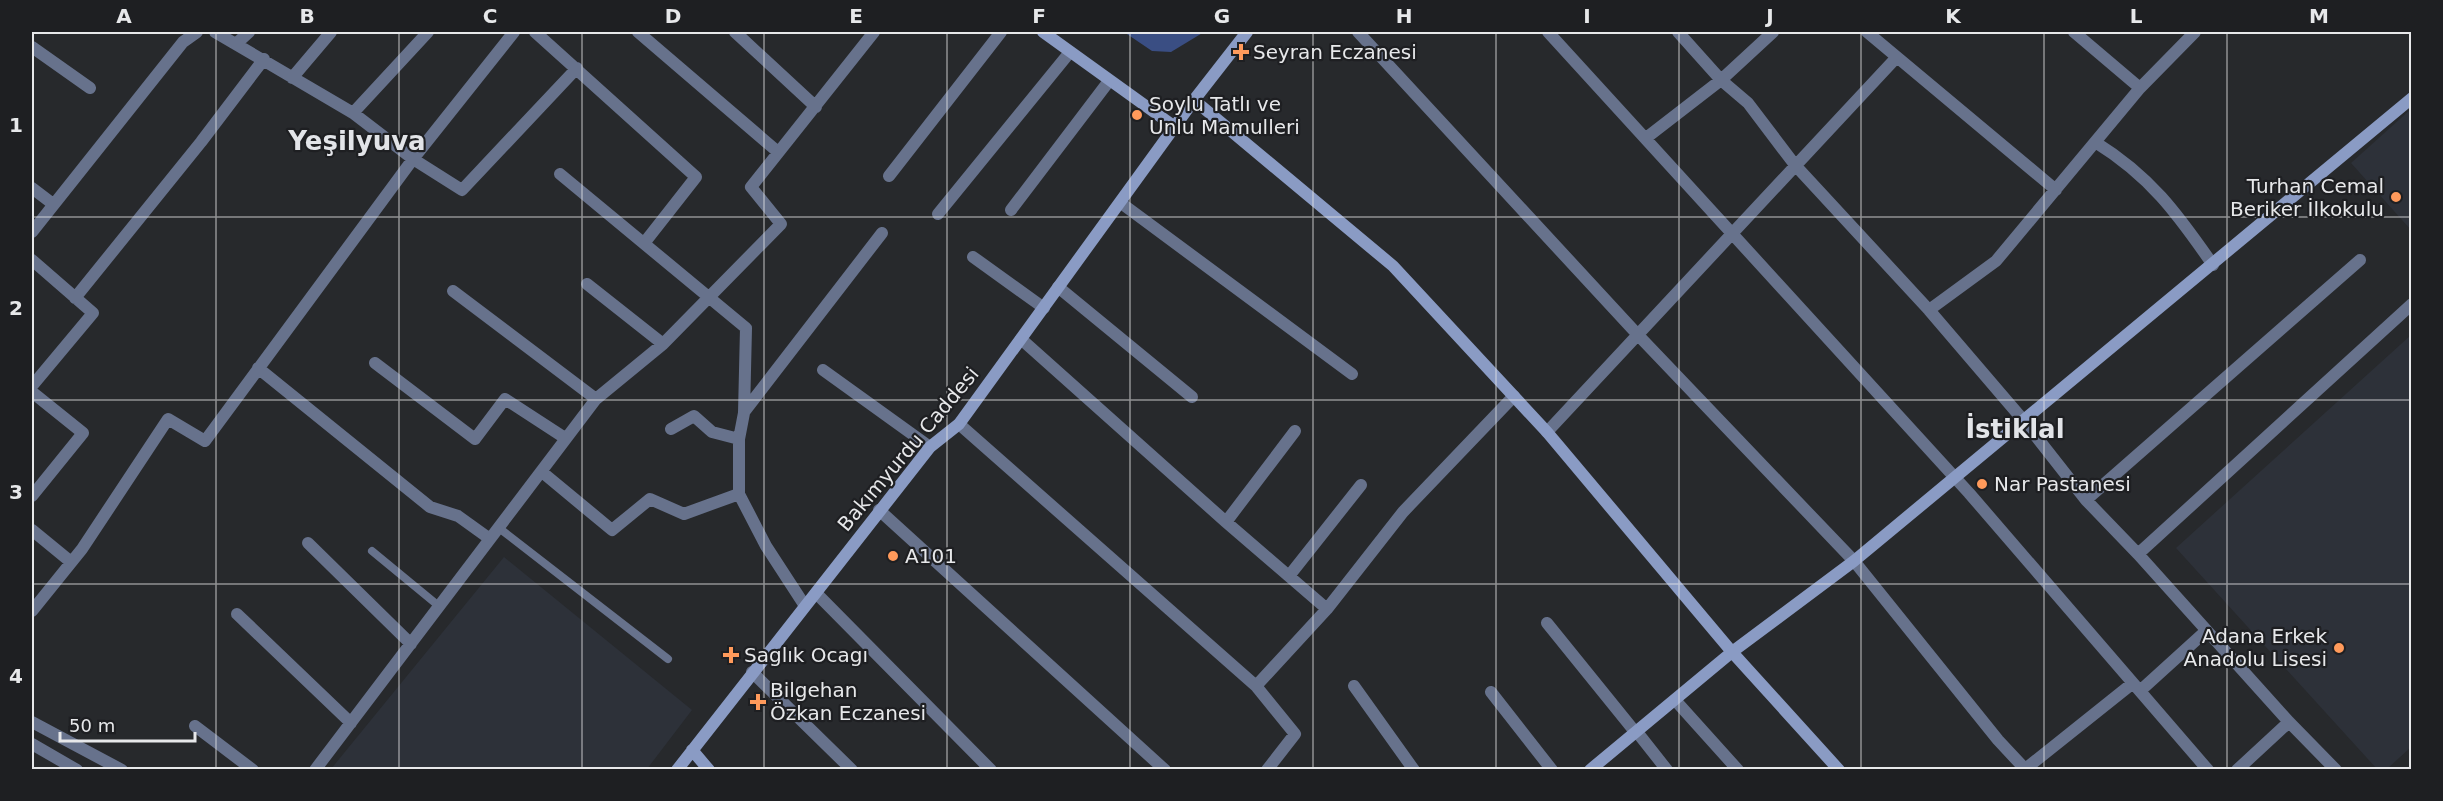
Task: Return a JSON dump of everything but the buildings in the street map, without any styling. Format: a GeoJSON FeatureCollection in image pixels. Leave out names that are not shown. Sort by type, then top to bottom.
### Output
{"type":"FeatureCollection","features":[{"type":"Feature","properties":{"kind":"street"},"geometry":{"type":"LineString","coordinates":[[32,232],[183,42],[197,32]]}},
{"type":"Feature","properties":{"kind":"street"},"geometry":{"type":"LineString","coordinates":[[215,32],[353,113],[413,159],[462,190],[577,68]]}},
{"type":"Feature","properties":{"kind":"street"},"geometry":{"type":"LineString","coordinates":[[237,43],[249,32]]}},
{"type":"Feature","properties":{"kind":"street"},"geometry":{"type":"LineString","coordinates":[[292,78],[331,32]]}},
{"type":"Feature","properties":{"kind":"street"},"geometry":{"type":"LineString","coordinates":[[353,113],[428,32]]}},
{"type":"Feature","properties":{"kind":"street"},"geometry":{"type":"LineString","coordinates":[[32,611],[70,562],[168,420],[205,441],[413,159],[514,32]]}},
{"type":"Feature","properties":{"kind":"street"},"geometry":{"type":"LineString","coordinates":[[535,32],[696,177],[645,242]]}},
{"type":"Feature","properties":{"kind":"street"},"geometry":{"type":"LineString","coordinates":[[638,32],[778,153]]}},
{"type":"Feature","properties":{"kind":"street"},"geometry":{"type":"LineString","coordinates":[[735,32],[816,107]]}},
{"type":"Feature","properties":{"kind":"street"},"geometry":{"type":"LineString","coordinates":[[315,770],[596,399],[663,344],[781,224],[751,187],[874,32]]}},
{"type":"Feature","properties":{"kind":"street"},"geometry":{"type":"LineString","coordinates":[[889,176],[1001,32]]}},
{"type":"Feature","properties":{"kind":"street"},"geometry":{"type":"LineString","coordinates":[[1043,32],[1174,127]]}},
{"type":"Feature","properties":{"kind":"street","name":"Bakımyurdu Caddesi"},"geometry":{"type":"LineString","coordinates":[[676,770],[930,447],[959,424],[1174,127],[1247,32]]}},
{"type":"Feature","properties":{"kind":"street"},"geometry":{"type":"LineString","coordinates":[[1358,32],[1638,335],[1854,561],[1998,740],[2025,769],[2137,687],[2206,631]]}},
{"type":"Feature","properties":{"kind":"street"},"geometry":{"type":"LineString","coordinates":[[1548,32],[1953,476],[2137,687],[2202,768]]}},
{"type":"Feature","properties":{"kind":"street"},"geometry":{"type":"LineString","coordinates":[[1678,32],[1721,80],[1748,104],[1795,165],[1929,309],[2024,421],[2086,500],[2138,554],[2289,722],[2336,770]]}},
{"type":"Feature","properties":{"kind":"street"},"geometry":{"type":"LineString","coordinates":[[1646,138],[1721,80],[1773,32]]}},
{"type":"Feature","properties":{"kind":"street"},"geometry":{"type":"LineString","coordinates":[[1867,32],[2056,190]]}},
{"type":"Feature","properties":{"kind":"street"},"geometry":{"type":"LineString","coordinates":[[2074,32],[2140,88]]}},
{"type":"Feature","properties":{"kind":"street"},"geometry":{"type":"LineString","coordinates":[[1929,309],[1996,261],[2140,88],[2195,32]]}},
{"type":"Feature","properties":{"kind":"street"},"geometry":{"type":"LineString","coordinates":[[32,47],[90,88]]}},
{"type":"Feature","properties":{"kind":"street"},"geometry":{"type":"LineString","coordinates":[[938,214],[1070,52]]}},
{"type":"Feature","properties":{"kind":"street"},"geometry":{"type":"LineString","coordinates":[[1547,432],[1896,58]]}},
{"type":"Feature","properties":{"kind":"street"},"geometry":{"type":"LineString","coordinates":[[75,298],[201,142],[264,59]]}},
{"type":"Feature","properties":{"kind":"street"},"geometry":{"type":"LineString","coordinates":[[1011,210],[1109,81]]}},
{"type":"Feature","properties":{"kind":"street"},"geometry":{"type":"LineString","coordinates":[[1590,770],[1732,652],[1854,561],[1953,476],[2024,421],[2412,98]]}},
{"type":"Feature","properties":{"kind":"street"},"geometry":{"type":"LineString","coordinates":[[1194,100],[1393,266],[1547,432],[1732,652],[1839,770]]}},
{"type":"Feature","properties":{"kind":"street"},"geometry":{"type":"LineString","coordinates":[[2095,142],[2126,161],[2157,190],[2213,265]]}},
{"type":"Feature","properties":{"kind":"street"},"geometry":{"type":"LineString","coordinates":[[560,174],[645,242],[746,328],[744,413],[739,439],[739,494],[766,546],[805,606]]}},
{"type":"Feature","properties":{"kind":"street"},"geometry":{"type":"LineString","coordinates":[[32,188],[54,204]]}},
{"type":"Feature","properties":{"kind":"street"},"geometry":{"type":"LineString","coordinates":[[1121,203],[1352,374]]}},
{"type":"Feature","properties":{"kind":"street"},"geometry":{"type":"LineString","coordinates":[[744,413],[882,233]]}},
{"type":"Feature","properties":{"kind":"street"},"geometry":{"type":"LineString","coordinates":[[973,257],[1044,308]]}},
{"type":"Feature","properties":{"kind":"street"},"geometry":{"type":"LineString","coordinates":[[32,260],[93,313],[32,386]]}},
{"type":"Feature","properties":{"kind":"street"},"geometry":{"type":"LineString","coordinates":[[2086,500],[2360,260]]}},
{"type":"Feature","properties":{"kind":"street"},"geometry":{"type":"LineString","coordinates":[[587,284],[663,344]]}},
{"type":"Feature","properties":{"kind":"street"},"geometry":{"type":"LineString","coordinates":[[1058,287],[1192,397]]}},
{"type":"Feature","properties":{"kind":"street"},"geometry":{"type":"LineString","coordinates":[[453,291],[596,399]]}},
{"type":"Feature","properties":{"kind":"street"},"geometry":{"type":"LineString","coordinates":[[2138,554],[2412,304]]}},
{"type":"Feature","properties":{"kind":"street"},"geometry":{"type":"LineString","coordinates":[[1021,339],[1226,522],[1328,609]]}},
{"type":"Feature","properties":{"kind":"street"},"geometry":{"type":"LineString","coordinates":[[375,363],[475,439],[505,399],[565,438]]}},
{"type":"Feature","properties":{"kind":"street"},"geometry":{"type":"LineString","coordinates":[[258,368],[430,507],[458,516],[490,539]]}},
{"type":"Feature","properties":{"kind":"street"},"geometry":{"type":"LineString","coordinates":[[823,370],[930,447]]}},
{"type":"Feature","properties":{"kind":"street"},"geometry":{"type":"LineString","coordinates":[[32,392],[83,433],[32,496]]}},
{"type":"Feature","properties":{"kind":"street"},"geometry":{"type":"LineString","coordinates":[[1256,686],[1328,609],[1402,512],[1514,396]]}},
{"type":"Feature","properties":{"kind":"street"},"geometry":{"type":"LineString","coordinates":[[671,429],[694,416],[711,432],[739,439]]}},
{"type":"Feature","properties":{"kind":"street"},"geometry":{"type":"LineString","coordinates":[[959,424],[1256,686],[1295,734],[1267,770]]}},
{"type":"Feature","properties":{"kind":"street"},"geometry":{"type":"LineString","coordinates":[[1226,522],[1295,431]]}},
{"type":"Feature","properties":{"kind":"street"},"geometry":{"type":"LineString","coordinates":[[542,472],[612,530],[650,499],[684,514],[739,494]]}},
{"type":"Feature","properties":{"kind":"street"},"geometry":{"type":"LineString","coordinates":[[1289,576],[1361,485]]}},
{"type":"Feature","properties":{"kind":"street"},"geometry":{"type":"LineString","coordinates":[[879,510],[1165,770]]}},
{"type":"Feature","properties":{"kind":"street"},"geometry":{"type":"LineString","coordinates":[[32,530],[70,562]]}},
{"type":"Feature","properties":{"kind":"street"},"geometry":{"type":"LineString","coordinates":[[308,543],[411,644]]}},
{"type":"Feature","properties":{"kind":"street"},"geometry":{"type":"LineString","coordinates":[[816,593],[991,770]]}},
{"type":"Feature","properties":{"kind":"street"},"geometry":{"type":"LineString","coordinates":[[237,615],[351,723]]}},
{"type":"Feature","properties":{"kind":"street"},"geometry":{"type":"LineString","coordinates":[[1547,623],[1667,770]]}},
{"type":"Feature","properties":{"kind":"street"},"geometry":{"type":"LineString","coordinates":[[752,672],[852,770]]}},
{"type":"Feature","properties":{"kind":"street"},"geometry":{"type":"LineString","coordinates":[[1354,686],[1414,770]]}},
{"type":"Feature","properties":{"kind":"street"},"geometry":{"type":"LineString","coordinates":[[1491,692],[1552,770]]}},
{"type":"Feature","properties":{"kind":"street"},"geometry":{"type":"LineString","coordinates":[[1675,700],[1738,770]]}},
{"type":"Feature","properties":{"kind":"street"},"geometry":{"type":"LineString","coordinates":[[32,722],[122,770]]}},
{"type":"Feature","properties":{"kind":"street"},"geometry":{"type":"LineString","coordinates":[[2237,770],[2289,722]]}},
{"type":"Feature","properties":{"kind":"street"},"geometry":{"type":"LineString","coordinates":[[195,726],[253,770]]}},
{"type":"Feature","properties":{"kind":"street"},"geometry":{"type":"LineString","coordinates":[[32,744],[77,770]]}},
{"type":"Feature","properties":{"kind":"street"},"geometry":{"type":"LineString","coordinates":[[692,750],[709,770]]}},
{"type":"Feature","properties":{"kind":"lane"},"geometry":{"type":"LineString","coordinates":[[499,528],[668,658]]}},
{"type":"Feature","properties":{"kind":"lane"},"geometry":{"type":"LineString","coordinates":[[372,551],[440,607]]}},
{"type":"Feature","properties":{"kind":"shaded area"},"geometry":{"type":"Polygon","coordinates":[[[1124,32],[1204,32],[1171,52],[1152,51],[1124,32]]]}},
{"type":"Feature","properties":{"kind":"shaded area","name":"Turhan Cemal Beriker İlkokulu"},"geometry":{"type":"Polygon","coordinates":[[[2411,109],[2411,230],[2351,163],[2411,109]]]}},
{"type":"Feature","properties":{"kind":"shaded area","name":"Adana Erkek Anadolu Lisesi"},"geometry":{"type":"Polygon","coordinates":[[[2411,335],[2411,747],[2387,769],[2377,769],[2176,548],[2411,335]]]}},
{"type":"Feature","properties":{"kind":"shaded area"},"geometry":{"type":"Polygon","coordinates":[[[504,557],[692,710],[647,769],[331,769],[504,557]]]}},
{"type":"Feature","properties":{"kind":"place","name":"Seyran Eczanesi"},"geometry":{"type":"Point","coordinates":[1241,52]}},
{"type":"Feature","properties":{"kind":"place","name":"Soylu Tatlı ve Unlu Mamulleri"},"geometry":{"type":"Point","coordinates":[1137,115]}},
{"type":"Feature","properties":{"kind":"place","name":"Turhan Cemal Beriker İlkokulu"},"geometry":{"type":"Point","coordinates":[2396,197]}},
{"type":"Feature","properties":{"kind":"place","name":"Nar Pastanesi"},"geometry":{"type":"Point","coordinates":[1982,484]}},
{"type":"Feature","properties":{"kind":"place","name":"A101"},"geometry":{"type":"Point","coordinates":[893,556]}},
{"type":"Feature","properties":{"kind":"place","name":"Adana Erkek Anadolu Lisesi"},"geometry":{"type":"Point","coordinates":[2339,648]}},
{"type":"Feature","properties":{"kind":"place","name":"Saglık Ocagı"},"geometry":{"type":"Point","coordinates":[731,655]}},
{"type":"Feature","properties":{"kind":"place","name":"Bilgehan Özkan Eczanesi"},"geometry":{"type":"Point","coordinates":[758,702]}},
{"type":"Feature","properties":{"kind":"district","name":"Yeşilyuva"},"geometry":{"type":"Point","coordinates":[357,141]}},
{"type":"Feature","properties":{"kind":"district","name":"İstiklal"},"geometry":{"type":"Point","coordinates":[2015,429]}}]}
